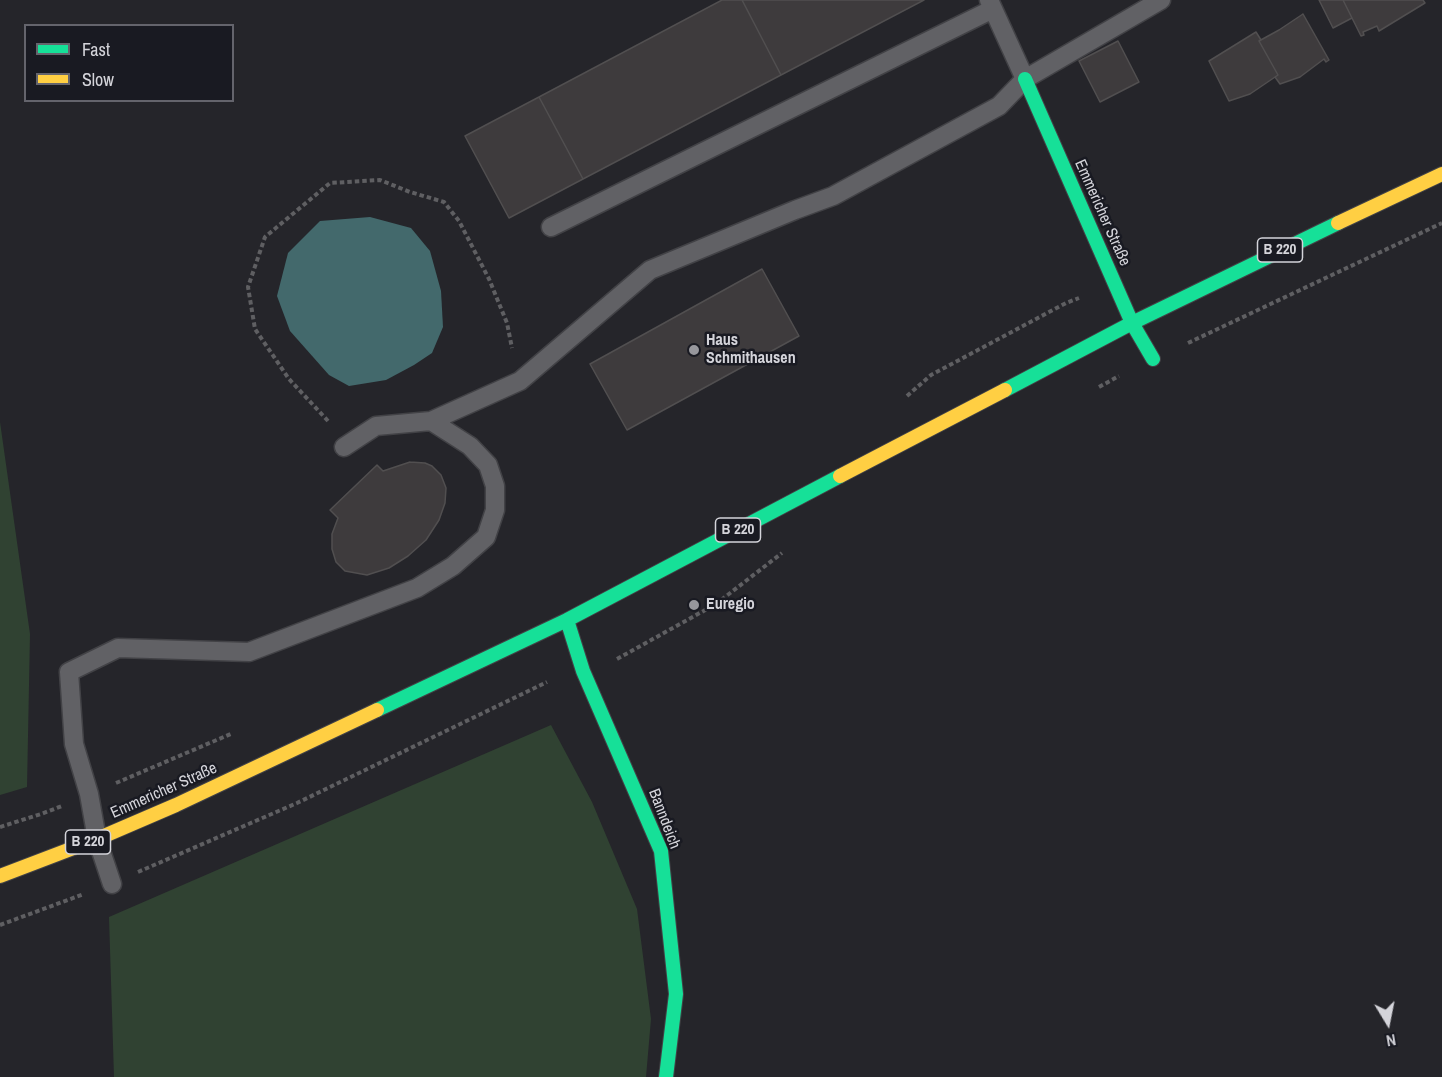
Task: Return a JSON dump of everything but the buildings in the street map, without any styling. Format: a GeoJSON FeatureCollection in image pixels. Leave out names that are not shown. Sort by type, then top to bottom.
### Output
{"type":"FeatureCollection","features":[{"type":"Feature","properties":{"kind":"main road","name":"Emmericher Straße"},"geometry":{"type":"LineString","coordinates":[[1025,79],[1132,323],[1153,359]]}},
{"type":"Feature","properties":{"kind":"main road","name":"B 220"},"geometry":{"type":"LineString","coordinates":[[567,620],[1132,323],[1265,257],[1442,174]]}},
{"type":"Feature","properties":{"kind":"main road","name":"Emmericher Straße"},"geometry":{"type":"LineString","coordinates":[[0,876],[97,839],[176,805],[567,620]]}},
{"type":"Feature","properties":{"kind":"main road","name":"Banndeich"},"geometry":{"type":"LineString","coordinates":[[567,620],[583,670],[661,851],[676,994],[666,1077]]}},
{"type":"Feature","properties":{"kind":"lane"},"geometry":{"type":"LineString","coordinates":[[344,447],[376,426],[431,421],[520,381],[650,270],[833,196],[999,106],[1025,79],[1161,0]]}},
{"type":"Feature","properties":{"kind":"lane"},"geometry":{"type":"LineString","coordinates":[[551,226],[991,4],[1025,79]]}},
{"type":"Feature","properties":{"kind":"lane"},"geometry":{"type":"LineString","coordinates":[[112,884],[97,839],[89,794],[74,744],[69,672],[118,648],[249,652],[417,588],[453,566],[486,537],[495,510],[495,486],[488,465],[470,446],[431,421]]}},
{"type":"Feature","properties":{"kind":"path"},"geometry":{"type":"LineString","coordinates":[[344,447],[326,417],[289,379],[255,328],[248,287],[265,237],[297,208],[330,183],[380,180],[444,202],[459,221],[489,279],[507,323],[520,381]]}},
{"type":"Feature","properties":{"kind":"path"},"geometry":{"type":"LineString","coordinates":[[1090,391],[1442,223]]}},
{"type":"Feature","properties":{"kind":"path"},"geometry":{"type":"LineString","coordinates":[[0,925],[112,884],[297,802],[543,683],[613,661],[717,604],[791,545]]}},
{"type":"Feature","properties":{"kind":"green space"},"geometry":{"type":"Polygon","coordinates":[[[0,422],[30,634],[27,787],[0,795],[0,422]]]}},
{"type":"Feature","properties":{"kind":"green space"},"geometry":{"type":"Polygon","coordinates":[[[551,725],[592,802],[637,909],[651,1019],[646,1077],[114,1077],[109,917],[551,725]]]}},
{"type":"Feature","properties":{"kind":"water"},"geometry":{"type":"Polygon","coordinates":[[[370,217],[411,228],[430,251],[441,291],[443,327],[432,353],[414,365],[386,380],[349,386],[329,375],[290,331],[277,296],[288,253],[320,221],[370,217]]]}},
{"type":"Feature","properties":{"kind":"traffic: fast"},"geometry":{"type":"LineString","coordinates":[[1025,79],[1132,323],[1153,359]]}},
{"type":"Feature","properties":{"kind":"traffic: fast"},"geometry":{"type":"LineString","coordinates":[[1005,390],[1132,323],[1338,223]]}},
{"type":"Feature","properties":{"kind":"traffic: fast"},"geometry":{"type":"LineString","coordinates":[[377,710],[567,620],[840,476]]}},
{"type":"Feature","properties":{"kind":"traffic: fast"},"geometry":{"type":"LineString","coordinates":[[567,620],[583,671],[661,851],[676,994],[666,1077]]}},
{"type":"Feature","properties":{"kind":"traffic: slow"},"geometry":{"type":"LineString","coordinates":[[1338,223],[1442,174]]}},
{"type":"Feature","properties":{"kind":"traffic: slow"},"geometry":{"type":"LineString","coordinates":[[840,476],[1005,390]]}},
{"type":"Feature","properties":{"kind":"traffic: slow"},"geometry":{"type":"LineString","coordinates":[[0,876],[97,839],[176,805],[377,710]]}},
{"type":"Feature","properties":{"kind":"place","name":"Haus Schmithausen"},"geometry":{"type":"Point","coordinates":[694,350]}},
{"type":"Feature","properties":{"kind":"place","name":"Euregio"},"geometry":{"type":"Point","coordinates":[694,605]}}]}
